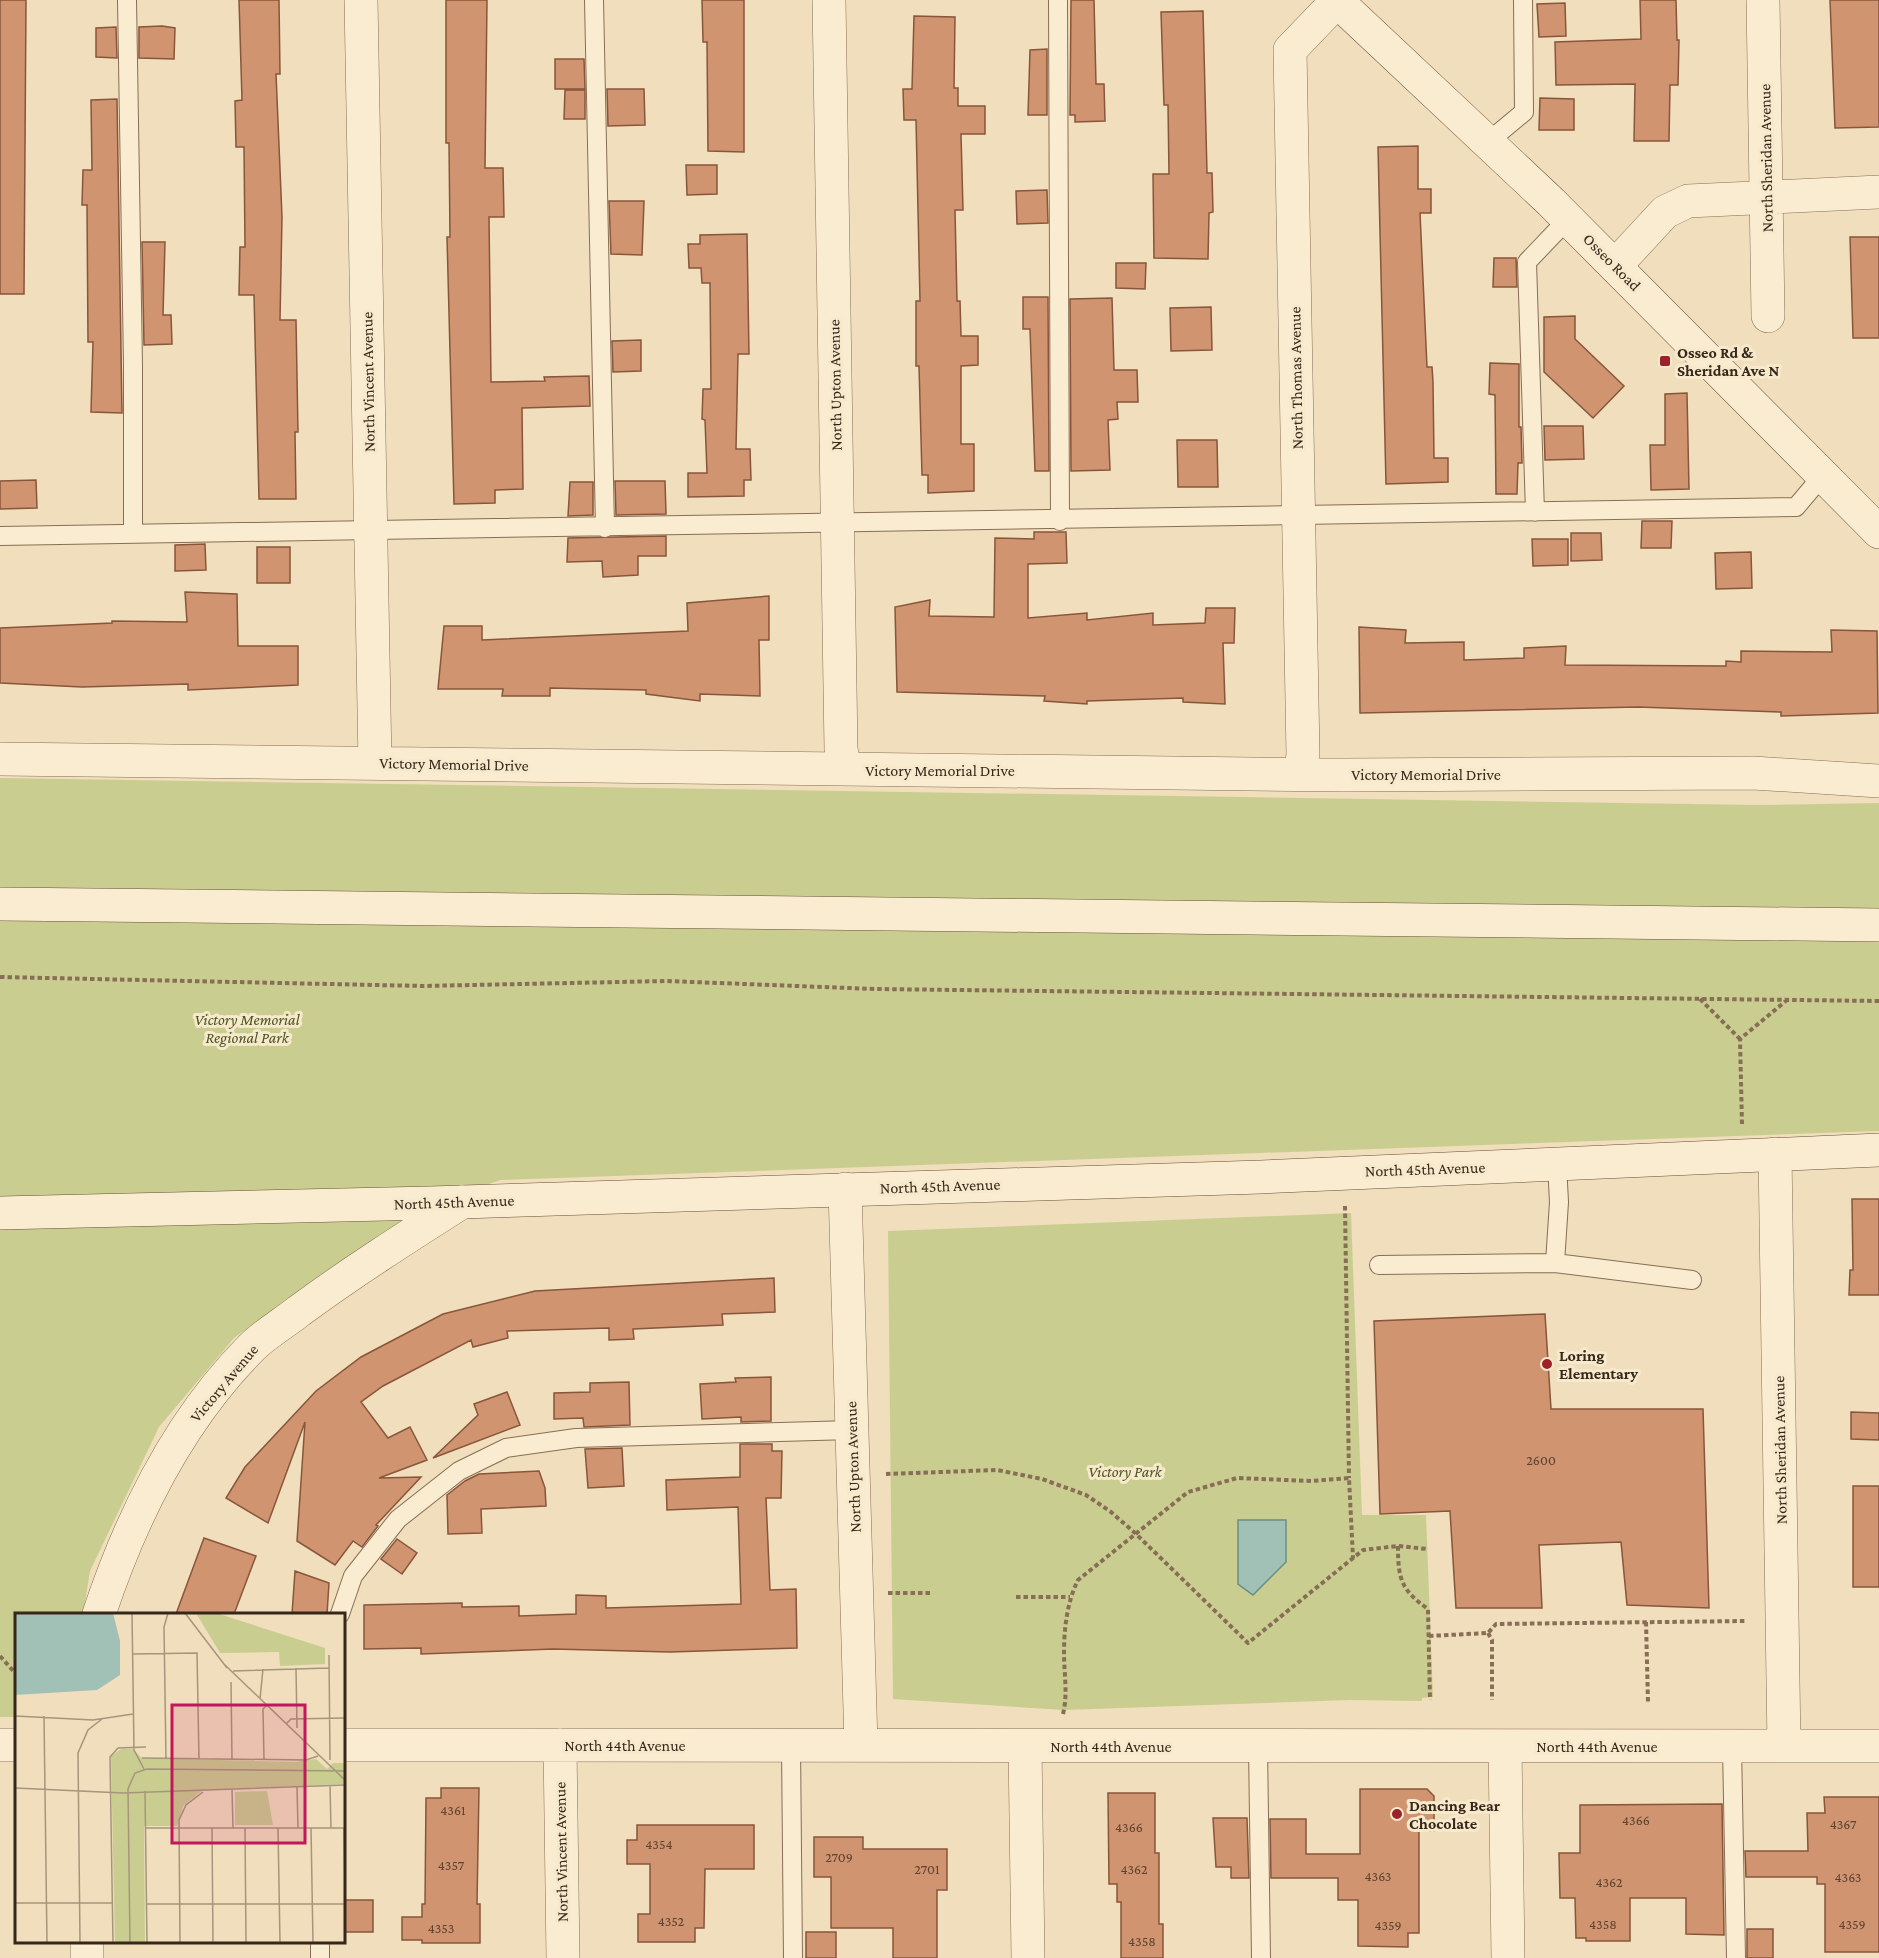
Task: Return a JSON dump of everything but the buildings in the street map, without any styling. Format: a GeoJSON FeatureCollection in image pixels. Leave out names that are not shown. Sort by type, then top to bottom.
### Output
{"type":"FeatureCollection","features":[{"type":"Feature","properties":{"kind":"street","name":"North Vincent Avenue"},"geometry":{"type":"LineString","coordinates":[[361,0],[375,763]]}},
{"type":"Feature","properties":{"kind":"street","name":"North Upton Avenue"},"geometry":{"type":"LineString","coordinates":[[829,0],[841,749],[845,770]]}},
{"type":"Feature","properties":{"kind":"street","name":"Osseo Road"},"geometry":{"type":"LineString","coordinates":[[1337,0],[1616,265],[1879,532]]}},
{"type":"Feature","properties":{"kind":"street","name":"North Thomas Avenue"},"geometry":{"type":"LineString","coordinates":[[1300,773],[1303,755],[1290,50],[1337,0]]}},
{"type":"Feature","properties":{"kind":"street","name":"North Sheridan Avenue"},"geometry":{"type":"LineString","coordinates":[[1763,0],[1768,316]]}},
{"type":"Feature","properties":{"kind":"street"},"geometry":{"type":"LineString","coordinates":[[1616,265],[1665,212],[1688,201],[1767,195],[1879,192]]}},
{"type":"Feature","properties":{"kind":"street","name":"Victory Memorial Drive"},"geometry":{"type":"LineString","coordinates":[[0,759],[845,770],[1753,773],[1879,781]]}},
{"type":"Feature","properties":{"kind":"street"},"geometry":{"type":"LineString","coordinates":[[0,904],[1879,925]]}},
{"type":"Feature","properties":{"kind":"street","name":"North 45th Avenue"},"geometry":{"type":"LineString","coordinates":[[0,1213],[462,1202],[1261,1177],[1879,1150]]}},
{"type":"Feature","properties":{"kind":"street","name":"North Sheridan Avenue"},"geometry":{"type":"LineString","coordinates":[[1775,1154],[1784,1746]]}},
{"type":"Feature","properties":{"kind":"street","name":"North Upton Avenue"},"geometry":{"type":"LineString","coordinates":[[845,1189],[861,1745]]}},
{"type":"Feature","properties":{"kind":"street","name":"Victory Avenue"},"geometry":{"type":"LineString","coordinates":[[99,1613],[116,1563],[152,1488],[193,1418],[252,1346],[348,1274],[462,1202]]}},
{"type":"Feature","properties":{"kind":"street","name":"North 44th Avenue"},"geometry":{"type":"LineString","coordinates":[[345,1745],[1879,1746]]}},
{"type":"Feature","properties":{"kind":"street","name":"North Vincent Avenue"},"geometry":{"type":"LineString","coordinates":[[560,1745],[563,1958]]}},
{"type":"Feature","properties":{"kind":"street"},"geometry":{"type":"LineString","coordinates":[[1025,1746],[1028,1958]]}},
{"type":"Feature","properties":{"kind":"street"},"geometry":{"type":"LineString","coordinates":[[1505,1746],[1508,1958]]}},
{"type":"Feature","properties":{"kind":"lane"},"geometry":{"type":"LineString","coordinates":[[127,0],[133,365],[133,533]]}},
{"type":"Feature","properties":{"kind":"lane"},"geometry":{"type":"LineString","coordinates":[[594,0],[604,528]]}},
{"type":"Feature","properties":{"kind":"lane"},"geometry":{"type":"LineString","coordinates":[[1058,0],[1060,521]]}},
{"type":"Feature","properties":{"kind":"lane"},"geometry":{"type":"LineString","coordinates":[[1488,142],[1524,112],[1523,0]]}},
{"type":"Feature","properties":{"kind":"lane"},"geometry":{"type":"LineString","coordinates":[[1534,512],[1527,262],[1568,219]]}},
{"type":"Feature","properties":{"kind":"lane"},"geometry":{"type":"LineString","coordinates":[[0,537],[370,529],[838,525],[1796,507],[1822,475]]}},
{"type":"Feature","properties":{"kind":"lane"},"geometry":{"type":"LineString","coordinates":[[1555,1263],[1559,1202],[1557,1164]]}},
{"type":"Feature","properties":{"kind":"lane"},"geometry":{"type":"LineString","coordinates":[[1379,1265],[1555,1263],[1692,1280]]}},
{"type":"Feature","properties":{"kind":"lane"},"geometry":{"type":"LineString","coordinates":[[340,1613],[353,1576],[398,1519],[459,1471],[506,1448],[576,1438],[852,1431]]}},
{"type":"Feature","properties":{"kind":"lane"},"geometry":{"type":"LineString","coordinates":[[791,1745],[793,1958]]}},
{"type":"Feature","properties":{"kind":"lane"},"geometry":{"type":"LineString","coordinates":[[1258,1746],[1261,1958]]}},
{"type":"Feature","properties":{"kind":"lane"},"geometry":{"type":"LineString","coordinates":[[1732,1746],[1736,1958]]}},
{"type":"Feature","properties":{"kind":"path"},"geometry":{"type":"LineString","coordinates":[[0,977],[423,986],[667,981],[875,989],[1879,1001]]}},
{"type":"Feature","properties":{"kind":"path"},"geometry":{"type":"LineString","coordinates":[[1699,999],[1740,1039],[1742,1123],[1740,1156]]}},
{"type":"Feature","properties":{"kind":"path"},"geometry":{"type":"LineString","coordinates":[[1740,1039],[1787,1000]]}},
{"type":"Feature","properties":{"kind":"path"},"geometry":{"type":"LineString","coordinates":[[1344,1201],[1349,1478],[1353,1558]]}},
{"type":"Feature","properties":{"kind":"path"},"geometry":{"type":"LineString","coordinates":[[886,1474],[983,1470],[1030,1476],[1064,1486],[1092,1499],[1135,1533],[1248,1643],[1363,1550],[1398,1546],[1427,1549]]}},
{"type":"Feature","properties":{"kind":"path"},"geometry":{"type":"LineString","coordinates":[[1066,1701],[1064,1650],[1070,1597],[1078,1580],[1135,1533],[1188,1492],[1237,1478],[1311,1481],[1349,1478]]}},
{"type":"Feature","properties":{"kind":"path"},"geometry":{"type":"LineString","coordinates":[[1398,1546],[1398,1574],[1411,1596],[1428,1609],[1430,1700]]}},
{"type":"Feature","properties":{"kind":"path"},"geometry":{"type":"LineString","coordinates":[[886,1593],[932,1593]]}},
{"type":"Feature","properties":{"kind":"path"},"geometry":{"type":"LineString","coordinates":[[1016,1597],[1070,1597]]}},
{"type":"Feature","properties":{"kind":"path"},"geometry":{"type":"LineString","coordinates":[[1429,1636],[1488,1633],[1496,1624],[1746,1621]]}},
{"type":"Feature","properties":{"kind":"path"},"geometry":{"type":"LineString","coordinates":[[1646,1622],[1648,1702]]}},
{"type":"Feature","properties":{"kind":"path"},"geometry":{"type":"LineString","coordinates":[[1488,1633],[1492,1640],[1492,1700]]}},
{"type":"Feature","properties":{"kind":"path"},"geometry":{"type":"LineString","coordinates":[[0,1656],[15,1673]]}},
{"type":"Feature","properties":{"kind":"green space","name":"Victory Memorial Regional Park"},"geometry":{"type":"Polygon","coordinates":[[[0,778],[1758,805],[1879,803],[1879,1131],[501,1180],[430,1203],[335,1266],[234,1338],[159,1427],[90,1571],[83,1613],[15,1613],[15,1717],[0,1717],[0,778]]]}},
{"type":"Feature","properties":{"kind":"green space","name":"Victory Park"},"geometry":{"type":"Polygon","coordinates":[[[1351,1213],[1362,1515],[1426,1515],[1433,1697],[1422,1698],[1422,1701],[1350,1700],[1064,1710],[893,1699],[888,1231],[1351,1213]]]}},
{"type":"Feature","properties":{"kind":"water"},"geometry":{"type":"Polygon","coordinates":[[[1238,1520],[1286,1520],[1286,1562],[1253,1595],[1238,1584],[1238,1520]]]}},
{"type":"Feature","properties":{"kind":"place","name":"Osseo Rd & Sheridan Ave N"},"geometry":{"type":"Point","coordinates":[1665,361]}},
{"type":"Feature","properties":{"kind":"place","name":"Loring Elementary"},"geometry":{"type":"Point","coordinates":[1547,1364]}},
{"type":"Feature","properties":{"kind":"place","name":"Dancing Bear Chocolate"},"geometry":{"type":"Point","coordinates":[1397,1814]}}]}
